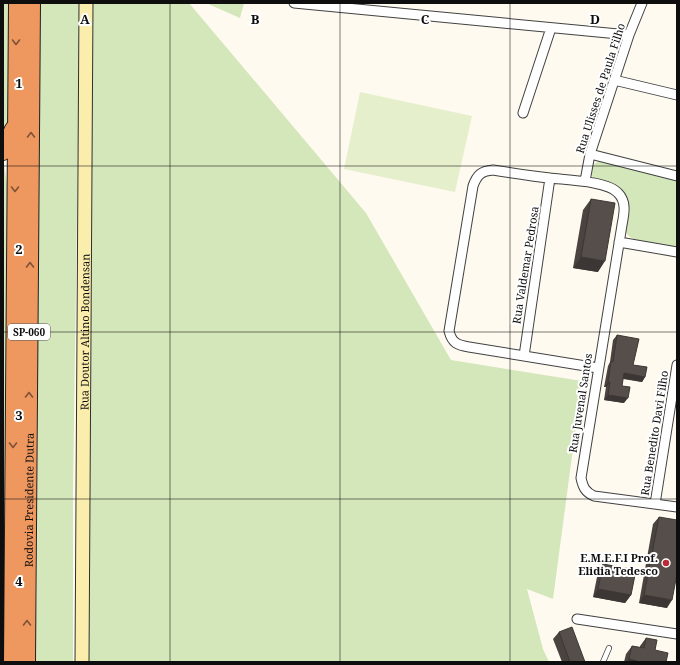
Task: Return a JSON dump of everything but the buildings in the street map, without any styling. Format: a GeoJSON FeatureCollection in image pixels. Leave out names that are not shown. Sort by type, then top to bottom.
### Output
{"type":"FeatureCollection","features":[{"type":"Feature","properties":{"kind":"highway","name":"Rodovia Presidente Dutra"},"geometry":{"type":"LineString","coordinates":[[12,662],[16,3]]}},
{"type":"Feature","properties":{"kind":"highway","name":"Rodovia Presidente Dutra"},"geometry":{"type":"LineString","coordinates":[[27,662],[32,3]]}},
{"type":"Feature","properties":{"kind":"highway"},"geometry":{"type":"LineString","coordinates":[[3,152],[16,122]]}},
{"type":"Feature","properties":{"kind":"street","name":"Rua Doutor Altino Bondensan"},"geometry":{"type":"LineString","coordinates":[[82,662],[86,3]]}},
{"type":"Feature","properties":{"kind":"street"},"geometry":{"type":"LineString","coordinates":[[295,3],[629,35]]}},
{"type":"Feature","properties":{"kind":"street","name":"Rua Ulisses de Paula Filho"},"geometry":{"type":"LineString","coordinates":[[585,182],[590,154],[629,35],[642,3]]}},
{"type":"Feature","properties":{"kind":"street"},"geometry":{"type":"LineString","coordinates":[[523,113],[551,28]]}},
{"type":"Feature","properties":{"kind":"street"},"geometry":{"type":"LineString","coordinates":[[614,80],[677,95]]}},
{"type":"Feature","properties":{"kind":"street"},"geometry":{"type":"LineString","coordinates":[[590,154],[677,176]]}},
{"type":"Feature","properties":{"kind":"street","name":"Rua Juvenal Santos"},"geometry":{"type":"LineString","coordinates":[[524,356],[462,346],[455,343],[451,338],[449,331],[473,186],[477,177],[484,171],[493,170],[585,182],[613,188],[619,193],[624,204],[622,225],[581,478],[582,486],[587,492],[594,496],[677,507]]}},
{"type":"Feature","properties":{"kind":"street","name":"Rua Valdemar Pedrosa"},"geometry":{"type":"LineString","coordinates":[[524,356],[550,178]]}},
{"type":"Feature","properties":{"kind":"street"},"geometry":{"type":"LineString","coordinates":[[619,242],[677,252]]}},
{"type":"Feature","properties":{"kind":"street"},"geometry":{"type":"LineString","coordinates":[[524,356],[598,368]]}},
{"type":"Feature","properties":{"kind":"street","name":"Rua Benedito Davi Filho"},"geometry":{"type":"LineString","coordinates":[[655,504],[677,365]]}},
{"type":"Feature","properties":{"kind":"street"},"geometry":{"type":"LineString","coordinates":[[576,619],[677,634]]}},
{"type":"Feature","properties":{"kind":"lane"},"geometry":{"type":"LineString","coordinates":[[603,662],[609,648]]}},
{"type":"Feature","properties":{"kind":"green space"},"geometry":{"type":"Polygon","coordinates":[[[3,3],[17,3],[16,122],[3,152],[3,3]]]}},
{"type":"Feature","properties":{"kind":"green space"},"geometry":{"type":"Polygon","coordinates":[[[39,3],[80,3],[73,489],[73,662],[35,662],[37,587],[39,3]]]}},
{"type":"Feature","properties":{"kind":"green space"},"geometry":{"type":"Polygon","coordinates":[[[86,3],[189,3],[366,213],[451,360],[582,381],[553,599],[527,589],[543,649],[549,662],[79,662],[86,3]]]}},
{"type":"Feature","properties":{"kind":"green space"},"geometry":{"type":"Polygon","coordinates":[[[206,3],[244,3],[240,18],[206,3]]]}},
{"type":"Feature","properties":{"kind":"green space"},"geometry":{"type":"Polygon","coordinates":[[[360,92],[472,116],[455,192],[344,169],[360,92]]]}},
{"type":"Feature","properties":{"kind":"green space"},"geometry":{"type":"Polygon","coordinates":[[[600,160],[677,181],[677,248],[634,239],[627,235],[626,226],[629,217],[629,205],[624,192],[613,184],[594,179],[591,174],[593,165],[600,160]]]}},
{"type":"Feature","properties":{"kind":"green space"},"geometry":{"type":"Polygon","coordinates":[[[4,163],[15,239],[12,662],[3,662],[4,163]]]}},
{"type":"Feature","properties":{"kind":"place","name":"E.M.E.F.I Prof. Elidia Tedesco"},"geometry":{"type":"Point","coordinates":[666,563]}}]}
